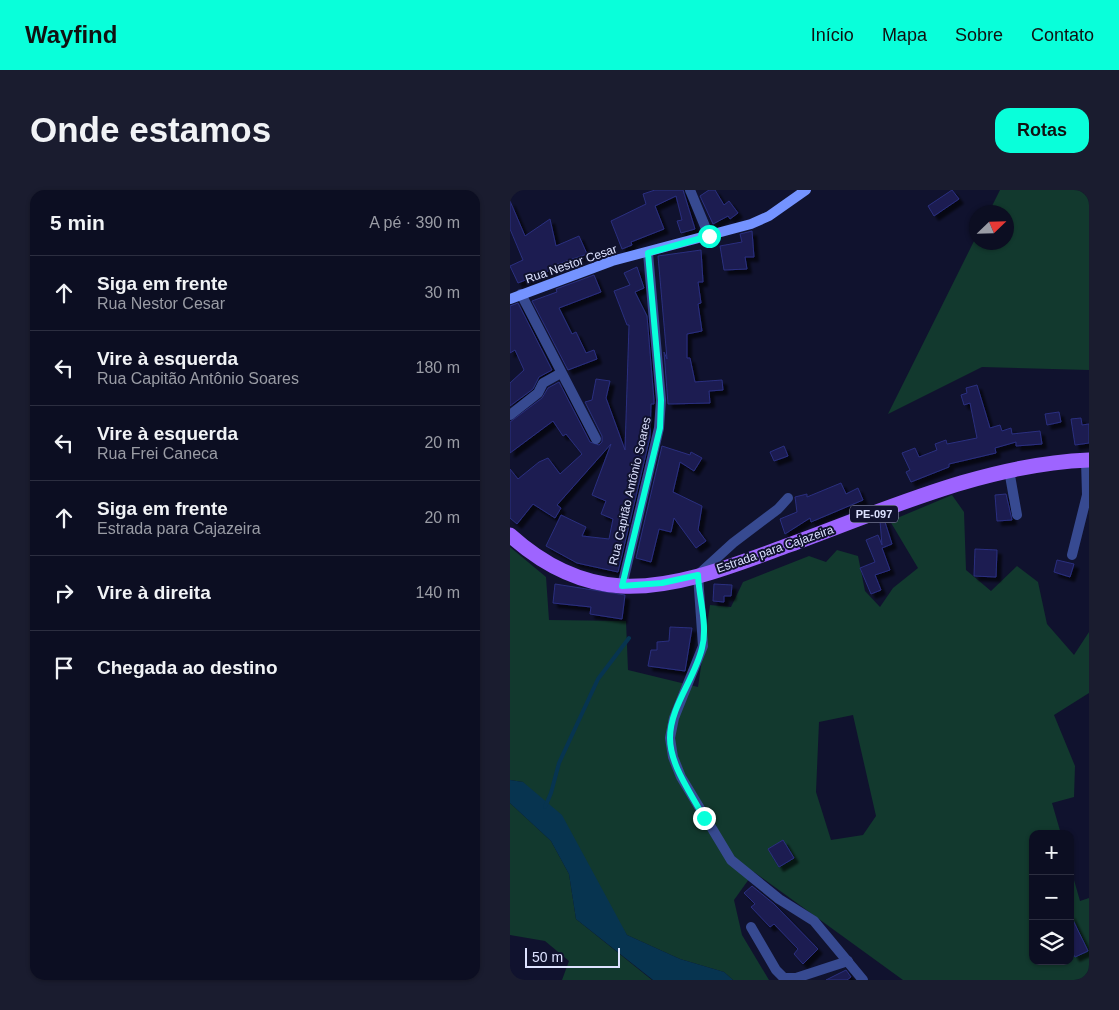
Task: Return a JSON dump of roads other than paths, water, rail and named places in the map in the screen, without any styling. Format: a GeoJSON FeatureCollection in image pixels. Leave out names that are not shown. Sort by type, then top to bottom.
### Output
{"type":"FeatureCollection","features":[{"type":"Feature","properties":{"kind":"main road","name":"Estrada para Cajazeira"},"geometry":{"type":"LineString","coordinates":[[622,586],[655,584],[698,575],[765,554],[921,497],[1009,470],[1087,460]]}},
{"type":"Feature","properties":{"kind":"main road","name":"PE-097"},"geometry":{"type":"LineString","coordinates":[[510,535],[533,554],[567,574],[592,582],[622,586]]}},
{"type":"Feature","properties":{"kind":"street"},"geometry":{"type":"LineString","coordinates":[[690,190],[709,236]]}},
{"type":"Feature","properties":{"kind":"street","name":"Rua Nestor Cesar"},"geometry":{"type":"LineString","coordinates":[[510,299],[612,261],[709,236],[769,216],[806,190]]}},
{"type":"Feature","properties":{"kind":"street","name":"Rua Capitão Antônio Soares"},"geometry":{"type":"LineString","coordinates":[[622,586],[660,428],[661,400],[648,253]]}},
{"type":"Feature","properties":{"kind":"street"},"geometry":{"type":"LineString","coordinates":[[521,294],[596,440]]}},
{"type":"Feature","properties":{"kind":"street"},"geometry":{"type":"LineString","coordinates":[[510,415],[538,393],[543,383],[560,373]]}},
{"type":"Feature","properties":{"kind":"street"},"geometry":{"type":"LineString","coordinates":[[1072,555],[1087,494],[1087,460]]}},
{"type":"Feature","properties":{"kind":"street"},"geometry":{"type":"LineString","coordinates":[[1009,470],[1017,515]]}},
{"type":"Feature","properties":{"kind":"street"},"geometry":{"type":"LineString","coordinates":[[788,498],[778,509],[733,542],[698,575],[703,646],[674,718],[670,738],[679,770],[704,818],[731,860],[779,898],[814,921],[863,980]]}},
{"type":"Feature","properties":{"kind":"street"},"geometry":{"type":"LineString","coordinates":[[751,927],[776,970],[785,979],[796,978],[848,961]]}},
{"type":"Feature","properties":{"kind":"water"},"geometry":{"type":"Polygon","coordinates":[[[510,780],[523,782],[562,815],[627,935],[680,959],[724,972],[733,980],[653,980],[576,919],[569,874],[551,841],[510,803],[510,780]]]}},
{"type":"Feature","properties":{"kind":"waterway"},"geometry":{"type":"LineString","coordinates":[[545,807],[559,763],[598,679],[629,638]]}}]}
